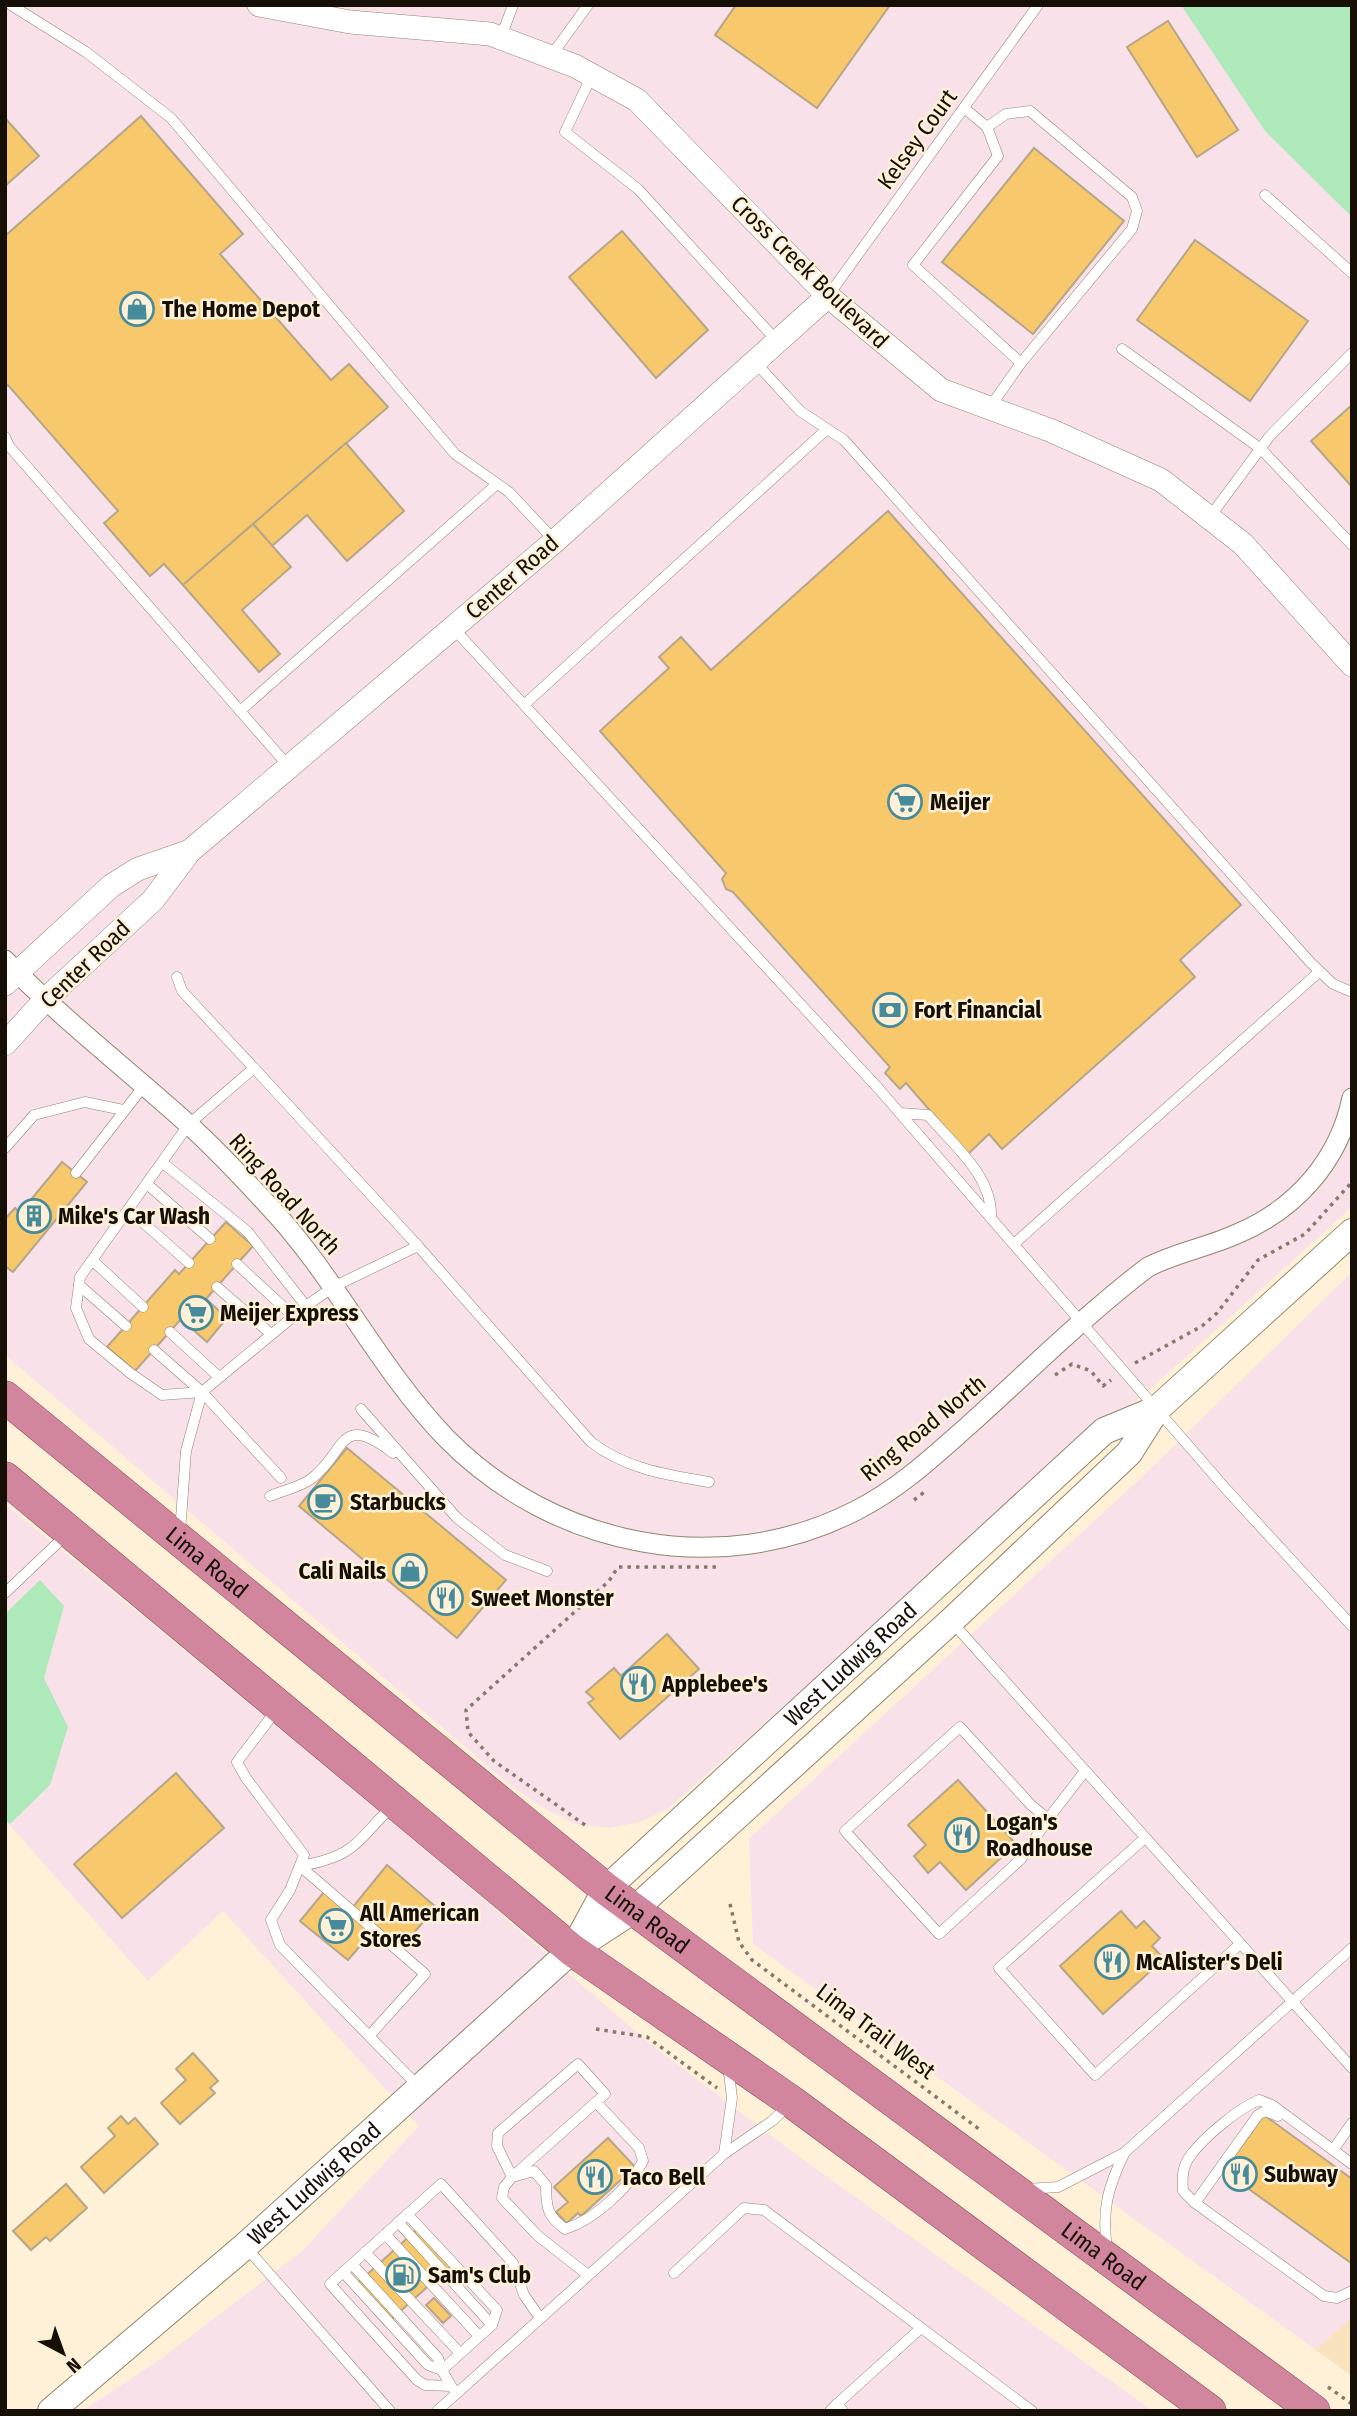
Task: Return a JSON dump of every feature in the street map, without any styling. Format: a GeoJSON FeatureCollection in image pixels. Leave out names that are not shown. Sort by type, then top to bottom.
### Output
{"type":"FeatureCollection","features":[{"type":"Feature","properties":{"kind":"highway","name":"Lima Road"},"geometry":{"type":"LineString","coordinates":[[5,1397],[606,1889],[1314,2411]]}},
{"type":"Feature","properties":{"kind":"highway"},"geometry":{"type":"LineString","coordinates":[[5,1478],[572,1950],[792,2102],[1210,2411]]}},
{"type":"Feature","properties":{"kind":"main road","name":"West Ludwig Road"},"geometry":{"type":"LineString","coordinates":[[51,2411],[245,2246],[572,1950],[635,1909],[951,1621],[1129,1453],[1157,1409],[1352,1232]]}},
{"type":"Feature","properties":{"kind":"main road","name":"West Ludwig Road"},"geometry":{"type":"LineString","coordinates":[[572,1950],[606,1889],[1104,1431],[1157,1409]]}},
{"type":"Feature","properties":{"kind":"street","name":"Cross Creek Boulevard"},"geometry":{"type":"LineString","coordinates":[[259,5],[350,22],[490,33],[592,75],[638,100],[828,296],[941,390],[1052,431],[1161,480],[1243,544],[1352,665]]}},
{"type":"Feature","properties":{"kind":"street","name":"Center Road"},"geometry":{"type":"LineString","coordinates":[[5,1044],[45,1000],[153,900],[190,850],[555,541],[828,296]]}},
{"type":"Feature","properties":{"kind":"street","name":"Center Road"},"geometry":{"type":"LineString","coordinates":[[9,972],[111,886],[138,869],[190,850]]}},
{"type":"Feature","properties":{"kind":"street","name":"Ring Road North"},"geometry":{"type":"LineString","coordinates":[[9,972],[189,1124],[294,1233],[399,1380],[445,1437],[485,1473],[516,1496],[582,1524],[651,1544],[682,1547],[747,1547],[816,1528],[893,1490],[1148,1267],[1174,1254],[1240,1233],[1275,1215],[1293,1200],[1316,1177],[1332,1154],[1352,1098]]}},
{"type":"Feature","properties":{"kind":"lane"},"geometry":{"type":"LineString","coordinates":[[12,5],[86,52],[171,118],[455,454],[497,484],[555,541]]}},
{"type":"Feature","properties":{"kind":"lane"},"geometry":{"type":"LineString","coordinates":[[501,38],[513,5]]}},
{"type":"Feature","properties":{"kind":"lane"},"geometry":{"type":"LineString","coordinates":[[550,57],[588,5]]}},
{"type":"Feature","properties":{"kind":"lane","name":"Kelsey Court"},"geometry":{"type":"LineString","coordinates":[[828,296],[1038,5]]}},
{"type":"Feature","properties":{"kind":"lane"},"geometry":{"type":"LineString","coordinates":[[592,75],[565,132],[638,189],[778,341]]}},
{"type":"Feature","properties":{"kind":"lane"},"geometry":{"type":"LineString","coordinates":[[964,108],[987,127],[998,156],[913,265],[1021,362]]}},
{"type":"Feature","properties":{"kind":"lane"},"geometry":{"type":"LineString","coordinates":[[987,127],[1006,114],[1030,111],[1132,197],[1137,211],[1132,229],[1021,362],[990,408]]}},
{"type":"Feature","properties":{"kind":"lane"},"geometry":{"type":"LineString","coordinates":[[1265,195],[1352,273]]}},
{"type":"Feature","properties":{"kind":"lane"},"geometry":{"type":"LineString","coordinates":[[1122,349],[1261,449],[1352,545]]}},
{"type":"Feature","properties":{"kind":"lane"},"geometry":{"type":"LineString","coordinates":[[1209,517],[1269,437],[1352,353]]}},
{"type":"Feature","properties":{"kind":"lane"},"geometry":{"type":"LineString","coordinates":[[755,362],[800,411],[844,440],[1319,972],[1333,984],[1352,992]]}},
{"type":"Feature","properties":{"kind":"lane"},"geometry":{"type":"LineString","coordinates":[[526,704],[827,429]]}},
{"type":"Feature","properties":{"kind":"lane"},"geometry":{"type":"LineString","coordinates":[[7,443],[290,768]]}},
{"type":"Feature","properties":{"kind":"lane"},"geometry":{"type":"LineString","coordinates":[[240,711],[497,484]]}},
{"type":"Feature","properties":{"kind":"lane"},"geometry":{"type":"LineString","coordinates":[[453,628],[526,704],[900,1113],[1157,1409],[1352,1626]]}},
{"type":"Feature","properties":{"kind":"lane"},"geometry":{"type":"LineString","coordinates":[[1015,1243],[1319,972]]}},
{"type":"Feature","properties":{"kind":"lane"},"geometry":{"type":"LineString","coordinates":[[177,977],[182,991],[418,1246],[592,1442],[606,1454],[633,1466],[709,1482]]}},
{"type":"Feature","properties":{"kind":"lane"},"geometry":{"type":"LineString","coordinates":[[202,1392],[162,1395],[89,1339],[76,1308],[80,1277],[189,1124],[254,1068]]}},
{"type":"Feature","properties":{"kind":"lane"},"geometry":{"type":"LineString","coordinates":[[76,1173],[143,1087]]}},
{"type":"Feature","properties":{"kind":"lane"},"geometry":{"type":"LineString","coordinates":[[5,1148],[34,1115],[85,1102],[123,1110]]}},
{"type":"Feature","properties":{"kind":"lane"},"geometry":{"type":"LineString","coordinates":[[900,1113],[919,1112],[935,1123],[985,1184],[991,1202],[991,1216]]}},
{"type":"Feature","properties":{"kind":"lane"},"geometry":{"type":"LineString","coordinates":[[163,1163],[247,1231],[306,1306]]}},
{"type":"Feature","properties":{"kind":"lane"},"geometry":{"type":"LineString","coordinates":[[147,1184],[210,1239]]}},
{"type":"Feature","properties":{"kind":"lane"},"geometry":{"type":"LineString","coordinates":[[129,1210],[189,1263]]}},
{"type":"Feature","properties":{"kind":"lane"},"geometry":{"type":"LineString","coordinates":[[179,1540],[186,1451],[202,1392],[293,1316],[333,1287],[418,1246]]}},
{"type":"Feature","properties":{"kind":"lane"},"geometry":{"type":"LineString","coordinates":[[93,1261],[143,1307]]}},
{"type":"Feature","properties":{"kind":"lane"},"geometry":{"type":"LineString","coordinates":[[237,1264],[293,1316]]}},
{"type":"Feature","properties":{"kind":"lane"},"geometry":{"type":"LineString","coordinates":[[79,1285],[126,1326]]}},
{"type":"Feature","properties":{"kind":"lane"},"geometry":{"type":"LineString","coordinates":[[217,1287],[271,1334]]}},
{"type":"Feature","properties":{"kind":"lane"},"geometry":{"type":"LineString","coordinates":[[170,1332],[219,1377]]}},
{"type":"Feature","properties":{"kind":"lane"},"geometry":{"type":"LineString","coordinates":[[154,1350],[202,1392],[281,1479]]}},
{"type":"Feature","properties":{"kind":"lane"},"geometry":{"type":"LineString","coordinates":[[360,1409],[457,1518],[505,1555],[547,1571]]}},
{"type":"Feature","properties":{"kind":"lane"},"geometry":{"type":"LineString","coordinates":[[270,1496],[312,1479],[343,1440],[351,1436],[368,1436],[410,1466]]}},
{"type":"Feature","properties":{"kind":"lane"},"geometry":{"type":"LineString","coordinates":[[5,1592],[70,1531]]}},
{"type":"Feature","properties":{"kind":"lane"},"geometry":{"type":"LineString","coordinates":[[951,1621],[1352,2068]]}},
{"type":"Feature","properties":{"kind":"lane"},"geometry":{"type":"LineString","coordinates":[[280,1705],[237,1762],[304,1855],[290,1890],[271,1920],[280,1945],[419,2087]]}},
{"type":"Feature","properties":{"kind":"lane"},"geometry":{"type":"LineString","coordinates":[[1048,1819],[1031,1805],[960,1727],[845,1831],[939,1934],[1021,1859],[1085,1771]]}},
{"type":"Feature","properties":{"kind":"lane"},"geometry":{"type":"LineString","coordinates":[[300,1866],[335,1860],[359,1843],[396,1802]]}},
{"type":"Feature","properties":{"kind":"lane"},"geometry":{"type":"LineString","coordinates":[[1145,1838],[999,1968],[1096,2075],[1240,1944]]}},
{"type":"Feature","properties":{"kind":"lane"},"geometry":{"type":"LineString","coordinates":[[300,1866],[425,1974],[370,2035]]}},
{"type":"Feature","properties":{"kind":"lane"},"geometry":{"type":"LineString","coordinates":[[1013,2189],[1058,2187],[1124,2153],[1352,1948]]}},
{"type":"Feature","properties":{"kind":"lane"},"geometry":{"type":"LineString","coordinates":[[724,2154],[732,2098],[727,2057]]}},
{"type":"Feature","properties":{"kind":"lane"},"geometry":{"type":"LineString","coordinates":[[512,2177],[497,2146],[498,2133],[578,2064],[605,2094],[512,2177],[502,2198],[538,2236],[588,2276]]}},
{"type":"Feature","properties":{"kind":"lane"},"geometry":{"type":"LineString","coordinates":[[1352,2164],[1272,2105],[1259,2100],[1245,2105],[1190,2155],[1182,2174],[1183,2191],[1195,2203],[1324,2296],[1337,2298],[1352,2291]]}},
{"type":"Feature","properties":{"kind":"lane"},"geometry":{"type":"LineString","coordinates":[[512,2177],[534,2171],[546,2185],[546,2209],[551,2219],[565,2229],[582,2224],[591,2216],[636,2175],[643,2161],[639,2148],[596,2102]]}},
{"type":"Feature","properties":{"kind":"lane"},"geometry":{"type":"LineString","coordinates":[[437,2411],[454,2389],[540,2318],[724,2154],[772,2121],[792,2102]]}},
{"type":"Feature","properties":{"kind":"lane"},"geometry":{"type":"LineString","coordinates":[[1195,2203],[1258,2115],[1265,2111],[1272,2112],[1290,2125],[1304,2128]]}},
{"type":"Feature","properties":{"kind":"lane"},"geometry":{"type":"LineString","coordinates":[[1333,2150],[1352,2123]]}},
{"type":"Feature","properties":{"kind":"lane"},"geometry":{"type":"LineString","coordinates":[[1108,2259],[1103,2225],[1108,2188],[1124,2153]]}},
{"type":"Feature","properties":{"kind":"lane"},"geometry":{"type":"LineString","coordinates":[[454,2389],[425,2385],[416,2380],[330,2284],[442,2183],[513,2263],[524,2295],[540,2318]]}},
{"type":"Feature","properties":{"kind":"lane"},"geometry":{"type":"LineString","coordinates":[[674,2273],[744,2208],[764,2210],[1032,2411]]}},
{"type":"Feature","properties":{"kind":"lane"},"geometry":{"type":"LineString","coordinates":[[407,2214],[496,2310],[492,2325],[442,2370]]}},
{"type":"Feature","properties":{"kind":"lane"},"geometry":{"type":"LineString","coordinates":[[398,2222],[492,2325]]}},
{"type":"Feature","properties":{"kind":"lane"},"geometry":{"type":"LineString","coordinates":[[385,2234],[479,2336]]}},
{"type":"Feature","properties":{"kind":"lane"},"geometry":{"type":"LineString","coordinates":[[245,2246],[390,2411]]}},
{"type":"Feature","properties":{"kind":"lane"},"geometry":{"type":"LineString","coordinates":[[365,2252],[460,2353]]}},
{"type":"Feature","properties":{"kind":"lane"},"geometry":{"type":"LineString","coordinates":[[352,2264],[438,2358],[454,2389]]}},
{"type":"Feature","properties":{"kind":"lane"},"geometry":{"type":"LineString","coordinates":[[343,2272],[428,2365],[442,2370]]}},
{"type":"Feature","properties":{"kind":"lane"},"geometry":{"type":"LineString","coordinates":[[836,2409],[921,2328]]}},
{"type":"Feature","properties":{"kind":"path"},"geometry":{"type":"LineString","coordinates":[[1140,1360],[1202,1326],[1217,1313],[1258,1260],[1304,1234],[1352,1182]]}},
{"type":"Feature","properties":{"kind":"path"},"geometry":{"type":"LineString","coordinates":[[585,1825],[494,1760],[468,1732],[466,1710],[609,1581],[618,1567],[687,1569]]}},
{"type":"Feature","properties":{"kind":"path","name":"Lima Trail West"},"geometry":{"type":"LineString","coordinates":[[730,1904],[739,1942],[752,1960],[984,2133]]}},
{"type":"Feature","properties":{"kind":"path"},"geometry":{"type":"LineString","coordinates":[[596,2029],[648,2037],[719,2089]]}},
{"type":"Feature","properties":{"kind":"shaded area"},"geometry":{"type":"Polygon","coordinates":[[[5,5],[1352,5],[1352,1207],[1178,1364],[666,1810],[640,1822],[609,1828],[576,1824],[545,1809],[511,1786],[5,1355],[5,5]]]}},
{"type":"Feature","properties":{"kind":"shaded area"},"geometry":{"type":"Polygon","coordinates":[[[1352,1272],[1352,2317],[1316,2350],[753,1944],[749,1839],[1143,1476],[1352,1272]]]}},
{"type":"Feature","properties":{"kind":"shaded area"},"geometry":{"type":"Polygon","coordinates":[[[5,1504],[384,1814],[648,2042],[786,2147],[1153,2411],[82,2411],[165,2356],[301,2252],[419,2126],[223,1911],[148,1981],[5,1820],[5,1504]]]}},
{"type":"Feature","properties":{"kind":"shaded area"},"geometry":{"type":"Polygon","coordinates":[[[1352,2317],[1352,2376],[1316,2350],[1352,2317]]]}},
{"type":"Feature","properties":{"kind":"green space"},"geometry":{"type":"Polygon","coordinates":[[[1181,5],[1352,5],[1352,217],[1265,131],[1181,5]]]}},
{"type":"Feature","properties":{"kind":"green space"},"geometry":{"type":"Polygon","coordinates":[[[40,1580],[64,1606],[44,1678],[68,1727],[50,1785],[10,1824],[5,1820],[5,1614],[40,1580]]]}},
{"type":"Feature","properties":{"kind":"building"},"geometry":{"type":"Polygon","coordinates":[[[736,5],[890,5],[817,108],[715,35],[736,5]]]}},
{"type":"Feature","properties":{"kind":"building"},"geometry":{"type":"Polygon","coordinates":[[[1168,21],[1238,130],[1197,157],[1127,47],[1168,21]]]}},
{"type":"Feature","properties":{"kind":"building","name":"The Home Depot"},"geometry":{"type":"Polygon","coordinates":[[[141,116],[243,234],[220,254],[331,380],[349,364],[388,407],[183,585],[164,564],[150,576],[104,523],[118,511],[8,385],[5,387],[5,236],[141,116]]]}},
{"type":"Feature","properties":{"kind":"building"},"geometry":{"type":"Polygon","coordinates":[[[5,118],[39,156],[5,186],[5,118]]]}},
{"type":"Feature","properties":{"kind":"building"},"geometry":{"type":"Polygon","coordinates":[[[1034,148],[1124,221],[1033,334],[942,262],[1034,148]]]}},
{"type":"Feature","properties":{"kind":"building"},"geometry":{"type":"Polygon","coordinates":[[[622,231],[708,330],[656,378],[569,277],[622,231]]]}},
{"type":"Feature","properties":{"kind":"building"},"geometry":{"type":"Polygon","coordinates":[[[1195,240],[1308,321],[1250,401],[1137,320],[1195,240]]]}},
{"type":"Feature","properties":{"kind":"building"},"geometry":{"type":"Polygon","coordinates":[[[1352,405],[1352,487],[1311,441],[1352,405]]]}},
{"type":"Feature","properties":{"kind":"building"},"geometry":{"type":"Polygon","coordinates":[[[346,443],[404,511],[347,561],[307,515],[272,546],[253,524],[346,443]]]}},
{"type":"Feature","properties":{"kind":"building","name":"Meijer"},"geometry":{"type":"Polygon","coordinates":[[[888,511],[1241,905],[1180,960],[1195,977],[1002,1149],[989,1134],[968,1154],[906,1083],[900,1089],[885,1073],[890,1067],[733,892],[726,889],[722,879],[726,873],[600,731],[669,668],[659,657],[681,637],[711,670],[888,511]]]}},
{"type":"Feature","properties":{"kind":"building"},"geometry":{"type":"Polygon","coordinates":[[[253,524],[291,567],[242,610],[280,654],[259,672],[183,585],[253,524]]]}},
{"type":"Feature","properties":{"kind":"building","name":"Mike's Car Wash"},"geometry":{"type":"Polygon","coordinates":[[[62,1162],[87,1182],[13,1272],[5,1266],[5,1219],[15,1208],[20,1213],[62,1162]]]}},
{"type":"Feature","properties":{"kind":"building"},"geometry":{"type":"Polygon","coordinates":[[[226,1222],[253,1246],[206,1299],[227,1318],[207,1342],[181,1319],[135,1371],[107,1347],[175,1270],[179,1274],[226,1222]]]}},
{"type":"Feature","properties":{"kind":"building"},"geometry":{"type":"Polygon","coordinates":[[[347,1448],[506,1580],[457,1638],[299,1506],[347,1448]]]}},
{"type":"Feature","properties":{"kind":"building","name":"Applebee's"},"geometry":{"type":"Polygon","coordinates":[[[667,1634],[699,1669],[620,1739],[588,1703],[594,1699],[586,1692],[614,1668],[621,1676],[667,1634]]]}},
{"type":"Feature","properties":{"kind":"building"},"geometry":{"type":"Polygon","coordinates":[[[176,1773],[224,1828],[122,1918],[74,1864],[176,1773]]]}},
{"type":"Feature","properties":{"kind":"building","name":"Logan's Roadhouse"},"geometry":{"type":"Polygon","coordinates":[[[958,1780],[1016,1844],[966,1890],[940,1862],[928,1873],[914,1856],[926,1845],[908,1825],[958,1780]]]}},
{"type":"Feature","properties":{"kind":"building"},"geometry":{"type":"Polygon","coordinates":[[[387,1865],[436,1907],[400,1949],[352,1908],[387,1865]]]}},
{"type":"Feature","properties":{"kind":"building","name":"All American Stores"},"geometry":{"type":"Polygon","coordinates":[[[324,1892],[372,1932],[348,1960],[300,1921],[324,1892]]]}},
{"type":"Feature","properties":{"kind":"building","name":"McAlister's Deli"},"geometry":{"type":"Polygon","coordinates":[[[1121,1911],[1136,1928],[1144,1921],[1160,1938],[1152,1946],[1164,1959],[1103,2014],[1060,1966],[1121,1911]]]}},
{"type":"Feature","properties":{"kind":"building"},"geometry":{"type":"Polygon","coordinates":[[[193,2053],[218,2081],[210,2088],[215,2093],[180,2124],[161,2103],[186,2080],[176,2069],[193,2053]]]}},
{"type":"Feature","properties":{"kind":"building"},"geometry":{"type":"Polygon","coordinates":[[[1264,2115],[1352,2179],[1351,2263],[1224,2171],[1264,2115]]]}},
{"type":"Feature","properties":{"kind":"building"},"geometry":{"type":"Polygon","coordinates":[[[121,2116],[128,2124],[135,2118],[158,2144],[104,2193],[81,2167],[115,2136],[108,2128],[121,2116]]]}},
{"type":"Feature","properties":{"kind":"building","name":"Taco Bell"},"geometry":{"type":"Polygon","coordinates":[[[608,2138],[635,2167],[581,2216],[578,2213],[567,2223],[556,2212],[568,2202],[554,2187],[608,2138]]]}},
{"type":"Feature","properties":{"kind":"building"},"geometry":{"type":"Polygon","coordinates":[[[66,2184],[87,2208],[50,2241],[46,2237],[31,2250],[13,2231],[66,2184]]]}},
{"type":"Feature","properties":{"kind":"building","name":"Sam's Club"},"geometry":{"type":"Polygon","coordinates":[[[422,2225],[455,2262],[385,2325],[352,2288],[422,2225]]]}},
{"type":"Feature","properties":{"kind":"building"},"geometry":{"type":"Polygon","coordinates":[[[434,2298],[451,2316],[443,2323],[426,2305],[434,2298]]]}},
{"type":"Feature","properties":{"kind":"place","name":"The Home Depot"},"geometry":{"type":"Point","coordinates":[137,309]}},
{"type":"Feature","properties":{"kind":"place","name":"Meijer"},"geometry":{"type":"Point","coordinates":[905,802]}},
{"type":"Feature","properties":{"kind":"place","name":"Fort Financial"},"geometry":{"type":"Point","coordinates":[890,1010]}},
{"type":"Feature","properties":{"kind":"place","name":"Mike's Car Wash"},"geometry":{"type":"Point","coordinates":[34,1216]}},
{"type":"Feature","properties":{"kind":"place","name":"Meijer Express"},"geometry":{"type":"Point","coordinates":[196,1313]}},
{"type":"Feature","properties":{"kind":"place","name":"Starbucks"},"geometry":{"type":"Point","coordinates":[325,1502]}},
{"type":"Feature","properties":{"kind":"place","name":"Cali Nails"},"geometry":{"type":"Point","coordinates":[410,1571]}},
{"type":"Feature","properties":{"kind":"place","name":"Sweet Monster"},"geometry":{"type":"Point","coordinates":[446,1598]}},
{"type":"Feature","properties":{"kind":"place","name":"Applebee's"},"geometry":{"type":"Point","coordinates":[638,1684]}},
{"type":"Feature","properties":{"kind":"place","name":"Logan's Roadhouse"},"geometry":{"type":"Point","coordinates":[962,1835]}},
{"type":"Feature","properties":{"kind":"place","name":"All American Stores"},"geometry":{"type":"Point","coordinates":[336,1926]}},
{"type":"Feature","properties":{"kind":"place","name":"McAlister's Deli"},"geometry":{"type":"Point","coordinates":[1112,1962]}},
{"type":"Feature","properties":{"kind":"place","name":"Subway"},"geometry":{"type":"Point","coordinates":[1240,2174]}},
{"type":"Feature","properties":{"kind":"place","name":"Taco Bell"},"geometry":{"type":"Point","coordinates":[595,2177]}},
{"type":"Feature","properties":{"kind":"place","name":"Sam's Club"},"geometry":{"type":"Point","coordinates":[403,2275]}}]}
